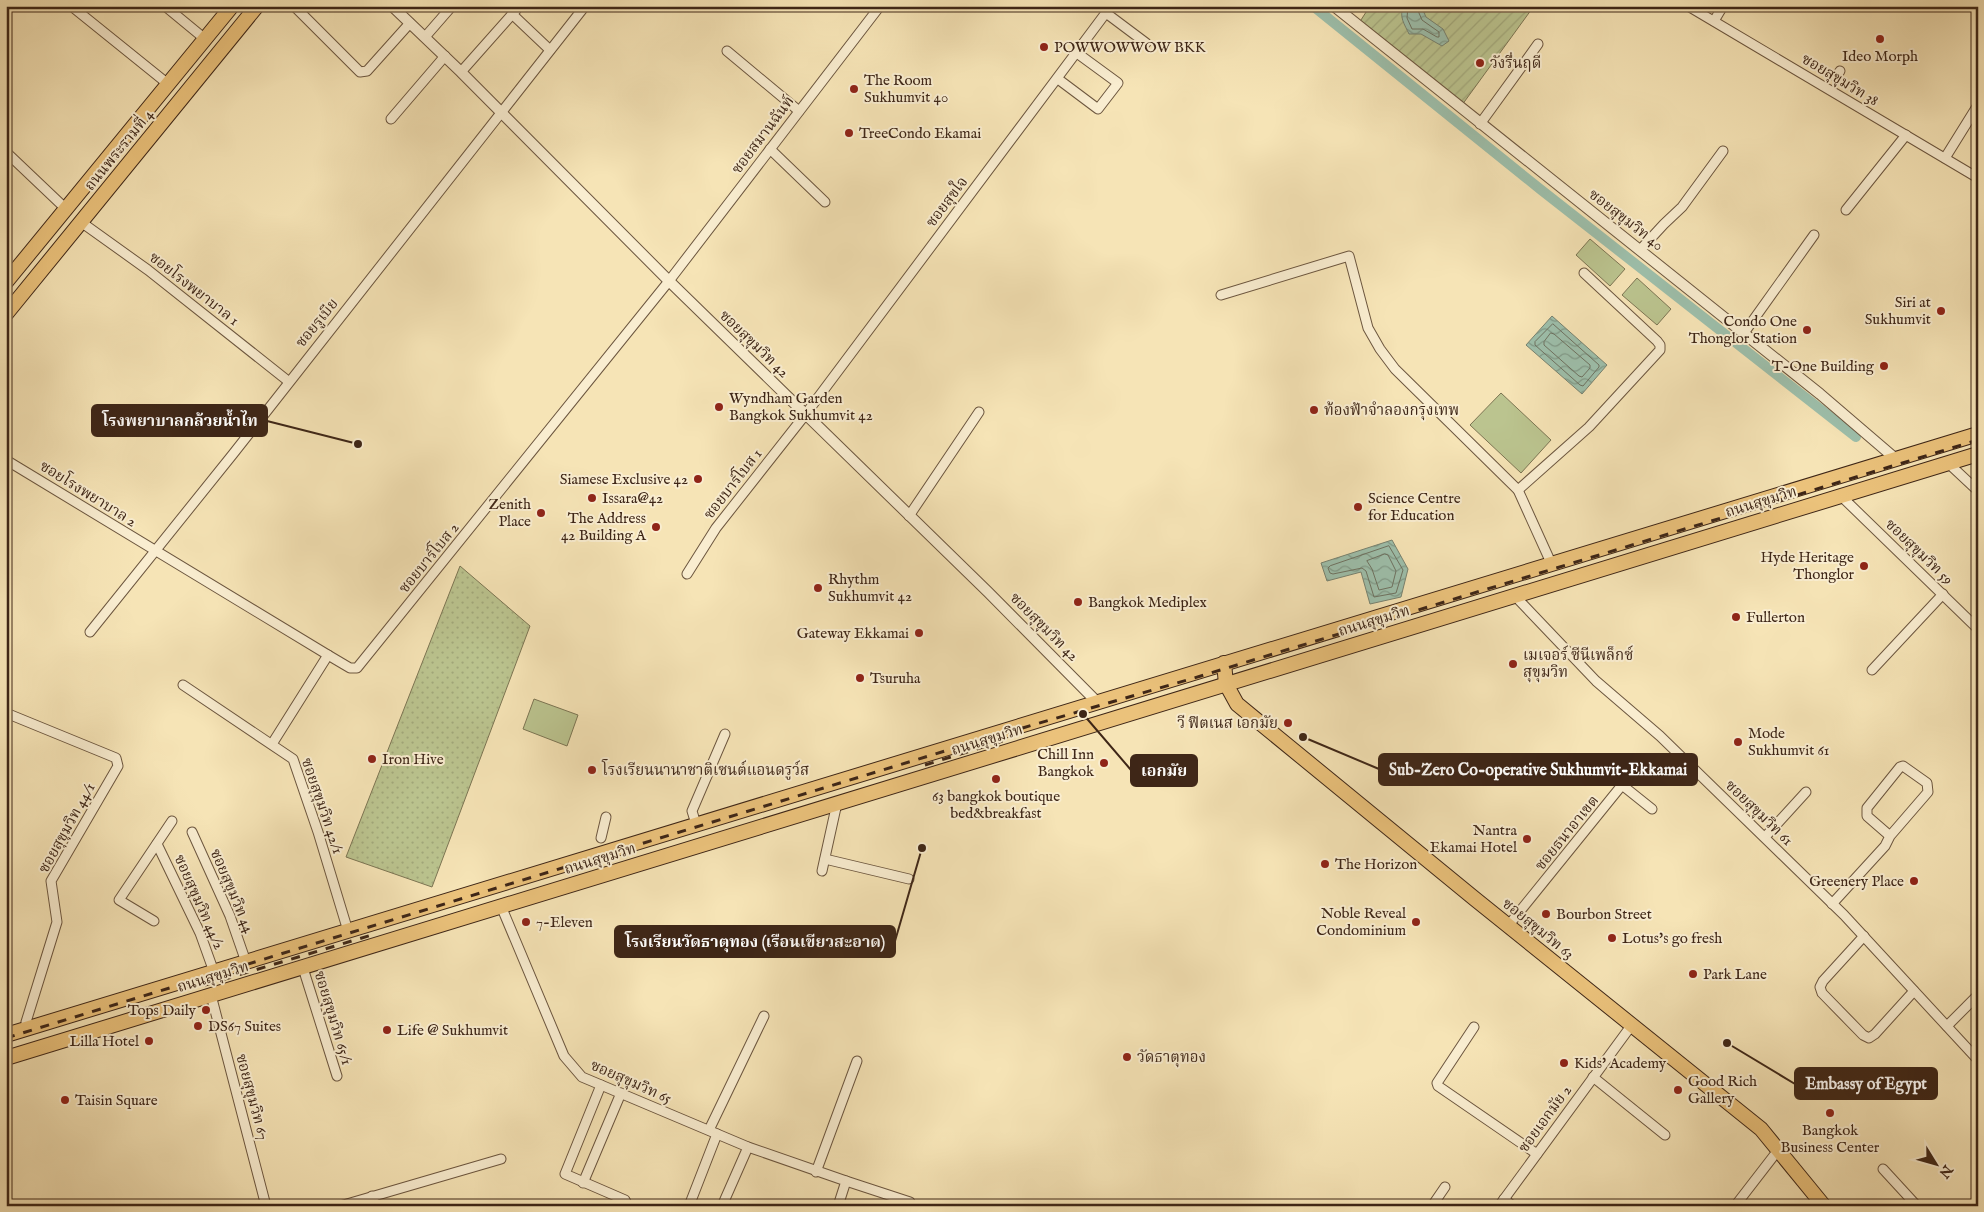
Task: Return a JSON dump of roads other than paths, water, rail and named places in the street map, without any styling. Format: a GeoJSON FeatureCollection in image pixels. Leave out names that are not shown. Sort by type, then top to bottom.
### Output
{"type":"FeatureCollection","features":[{"type":"Feature","properties":{"kind":"main road","name":"ถนนพระรามที่ 4"},"geometry":{"type":"LineString","coordinates":[[6,282],[232,6]]}},
{"type":"Feature","properties":{"kind":"main road","name":"ถนนพระรามที่ 4"},"geometry":{"type":"LineString","coordinates":[[6,314],[257,6]]}},
{"type":"Feature","properties":{"kind":"main road"},"geometry":{"type":"LineString","coordinates":[[66,209],[81,222]]}},
{"type":"Feature","properties":{"kind":"main road","name":"ถนนสุขุมวิท"},"geometry":{"type":"LineString","coordinates":[[6,1036],[751,807],[1978,434]]}},
{"type":"Feature","properties":{"kind":"main road","name":"ถนนสุขุมวิท"},"geometry":{"type":"LineString","coordinates":[[6,1058],[1978,454]]}},
{"type":"Feature","properties":{"kind":"main road"},"geometry":{"type":"LineString","coordinates":[[1897,460],[1904,476]]}},
{"type":"Feature","properties":{"kind":"main road"},"geometry":{"type":"LineString","coordinates":[[1508,578],[1514,595]]}},
{"type":"Feature","properties":{"kind":"main road"},"geometry":{"type":"LineString","coordinates":[[1224,663],[1226,684]]}},
{"type":"Feature","properties":{"kind":"main road","name":"ซอยสุขุมวิท 63"},"geometry":{"type":"LineString","coordinates":[[1226,684],[1237,704],[1310,766],[1767,1134],[1824,1206]]}},
{"type":"Feature","properties":{"kind":"main road"},"geometry":{"type":"LineString","coordinates":[[1097,702],[1104,721]]}},
{"type":"Feature","properties":{"kind":"main road"},"geometry":{"type":"LineString","coordinates":[[751,807],[757,828]]}},
{"type":"Feature","properties":{"kind":"main road"},"geometry":{"type":"LineString","coordinates":[[211,995],[214,972]]}},
{"type":"Feature","properties":{"kind":"street"},"geometry":{"type":"LineString","coordinates":[[165,6],[205,40]]}},
{"type":"Feature","properties":{"kind":"street"},"geometry":{"type":"LineString","coordinates":[[294,6],[362,72],[367,71],[410,23]]}},
{"type":"Feature","properties":{"kind":"street","name":"ซอยสุขุมวิท 42"},"geometry":{"type":"LineString","coordinates":[[392,6],[445,56],[669,281],[1097,702]]}},
{"type":"Feature","properties":{"kind":"street"},"geometry":{"type":"LineString","coordinates":[[425,37],[452,6]]}},
{"type":"Feature","properties":{"kind":"street","name":"ซอยรูเบีย"},"geometry":{"type":"LineString","coordinates":[[90,632],[585,6]]}},
{"type":"Feature","properties":{"kind":"street","name":"ซอยสมานฉันท์"},"geometry":{"type":"LineString","coordinates":[[669,281],[880,6]]}},
{"type":"Feature","properties":{"kind":"street","name":"ซอยสุขุมวิท 40"},"geometry":{"type":"LineString","coordinates":[[1334,6],[1820,394],[1897,460]]}},
{"type":"Feature","properties":{"kind":"street","name":"ซอยสุขุมวิท 38"},"geometry":{"type":"LineString","coordinates":[[1688,6],[1978,178]]}},
{"type":"Feature","properties":{"kind":"street"},"geometry":{"type":"LineString","coordinates":[[1714,22],[1723,6]]}},
{"type":"Feature","properties":{"kind":"street"},"geometry":{"type":"LineString","coordinates":[[75,9],[168,84]]}},
{"type":"Feature","properties":{"kind":"street"},"geometry":{"type":"LineString","coordinates":[[461,72],[512,10],[550,50]]}},
{"type":"Feature","properties":{"kind":"street"},"geometry":{"type":"LineString","coordinates":[[1108,10],[1146,43]]}},
{"type":"Feature","properties":{"kind":"street","name":"ซอยสุขใจ"},"geometry":{"type":"LineString","coordinates":[[805,415],[1108,10]]}},
{"type":"Feature","properties":{"kind":"street"},"geometry":{"type":"LineString","coordinates":[[1480,124],[1538,44]]}},
{"type":"Feature","properties":{"kind":"street"},"geometry":{"type":"LineString","coordinates":[[727,50],[799,112]]}},
{"type":"Feature","properties":{"kind":"street"},"geometry":{"type":"LineString","coordinates":[[1058,78],[1098,109],[1118,83],[1077,53]]}},
{"type":"Feature","properties":{"kind":"street"},"geometry":{"type":"LineString","coordinates":[[391,118],[445,56]]}},
{"type":"Feature","properties":{"kind":"street"},"geometry":{"type":"LineString","coordinates":[[1945,158],[1978,105]]}},
{"type":"Feature","properties":{"kind":"street"},"geometry":{"type":"LineString","coordinates":[[1846,210],[1906,136]]}},
{"type":"Feature","properties":{"kind":"street"},"geometry":{"type":"LineString","coordinates":[[770,149],[825,202]]}},
{"type":"Feature","properties":{"kind":"street"},"geometry":{"type":"LineString","coordinates":[[1640,250],[1682,207],[1723,150]]}},
{"type":"Feature","properties":{"kind":"street"},"geometry":{"type":"LineString","coordinates":[[6,152],[66,209]]}},
{"type":"Feature","properties":{"kind":"street","name":"ซอยโรงพยาบาล 1"},"geometry":{"type":"LineString","coordinates":[[81,222],[148,270],[288,381]]}},
{"type":"Feature","properties":{"kind":"street"},"geometry":{"type":"LineString","coordinates":[[1744,333],[1814,235]]}},
{"type":"Feature","properties":{"kind":"street"},"geometry":{"type":"LineString","coordinates":[[1220,295],[1349,256],[1368,328],[1380,349],[1395,369],[1518,490],[1552,565]]}},
{"type":"Feature","properties":{"kind":"street"},"geometry":{"type":"LineString","coordinates":[[1518,490],[1589,427],[1660,350],[1660,344],[1584,273]]}},
{"type":"Feature","properties":{"kind":"street","name":"ซอยบาร์โบส 2"},"geometry":{"type":"LineString","coordinates":[[155,551],[350,668],[357,668],[669,281]]}},
{"type":"Feature","properties":{"kind":"street"},"geometry":{"type":"LineString","coordinates":[[910,516],[979,412]]}},
{"type":"Feature","properties":{"kind":"street","name":"ซอยบาร์โบส 1"},"geometry":{"type":"LineString","coordinates":[[686,574],[716,528],[805,415]]}},
{"type":"Feature","properties":{"kind":"street","name":"ซอยโรงพยาบาล 2"},"geometry":{"type":"LineString","coordinates":[[6,460],[155,551]]}},
{"type":"Feature","properties":{"kind":"street"},"geometry":{"type":"LineString","coordinates":[[1947,462],[1978,491]]}},
{"type":"Feature","properties":{"kind":"street","name":"ซอยสุขุมวิท 59"},"geometry":{"type":"LineString","coordinates":[[1840,495],[1978,629]]}},
{"type":"Feature","properties":{"kind":"street"},"geometry":{"type":"LineString","coordinates":[[1872,670],[1943,594]]}},
{"type":"Feature","properties":{"kind":"street","name":"ซอยสุขุมวิท 61"},"geometry":{"type":"LineString","coordinates":[[1514,595],[1596,681],[1660,736],[1864,936],[1978,1060]]}},
{"type":"Feature","properties":{"kind":"street"},"geometry":{"type":"LineString","coordinates":[[272,744],[328,655]]}},
{"type":"Feature","properties":{"kind":"street","name":"ซอยสุขุมวิท 42/1"},"geometry":{"type":"LineString","coordinates":[[182,685],[272,744],[289,756],[295,763],[348,931]]}},
{"type":"Feature","properties":{"kind":"street","name":"ซอยสุขุมวิท 44/1"},"geometry":{"type":"LineString","coordinates":[[6,713],[116,758],[118,761],[118,766],[51,881],[57,922],[26,1022],[28,1029]]}},
{"type":"Feature","properties":{"kind":"street"},"geometry":{"type":"LineString","coordinates":[[696,824],[692,811],[725,734]]}},
{"type":"Feature","properties":{"kind":"street"},"geometry":{"type":"LineString","coordinates":[[1832,904],[1885,846],[1890,836],[1928,792],[1927,783],[1904,766],[1900,767],[1867,808],[1866,812],[1890,836]]}},
{"type":"Feature","properties":{"kind":"street","name":"ซอยธนาอาเขต"},"geometry":{"type":"LineString","coordinates":[[1508,926],[1622,785],[1652,809]]}},
{"type":"Feature","properties":{"kind":"street"},"geometry":{"type":"LineString","coordinates":[[1765,837],[1806,792]]}},
{"type":"Feature","properties":{"kind":"street"},"geometry":{"type":"LineString","coordinates":[[822,871],[837,803]]}},
{"type":"Feature","properties":{"kind":"street"},"geometry":{"type":"LineString","coordinates":[[601,838],[606,817]]}},
{"type":"Feature","properties":{"kind":"street"},"geometry":{"type":"LineString","coordinates":[[154,921],[119,900],[172,822]]}},
{"type":"Feature","properties":{"kind":"street","name":"ซอยสุขุมวิท 44"},"geometry":{"type":"LineString","coordinates":[[192,832],[230,916],[246,962]]}},
{"type":"Feature","properties":{"kind":"street","name":"ซอยสุขุมวิท 44/2"},"geometry":{"type":"LineString","coordinates":[[157,844],[200,933],[214,972]]}},
{"type":"Feature","properties":{"kind":"street"},"geometry":{"type":"LineString","coordinates":[[825,858],[909,879]]}},
{"type":"Feature","properties":{"kind":"street","name":"ซอยสุขุมวิท 65"},"geometry":{"type":"LineString","coordinates":[[502,906],[564,1056],[582,1076],[748,1147],[816,1172],[910,1202]]}},
{"type":"Feature","properties":{"kind":"street"},"geometry":{"type":"LineString","coordinates":[[1864,936],[1823,981],[1820,987],[1822,993],[1863,1035],[1869,1038],[1875,1034],[1914,990]]}},
{"type":"Feature","properties":{"kind":"street","name":"ซอยสุขุมวิท 65/1"},"geometry":{"type":"LineString","coordinates":[[303,968],[337,1076]]}},
{"type":"Feature","properties":{"kind":"street","name":"ซอยสุขุมวิท 67"},"geometry":{"type":"LineString","coordinates":[[211,995],[266,1206]]}},
{"type":"Feature","properties":{"kind":"street"},"geometry":{"type":"LineString","coordinates":[[1947,1026],[1978,995]]}},
{"type":"Feature","properties":{"kind":"street"},"geometry":{"type":"LineString","coordinates":[[689,1206],[713,1132],[764,1016]]}},
{"type":"Feature","properties":{"kind":"street","name":"ซอยเอกมัย 2"},"geometry":{"type":"LineString","coordinates":[[1501,1202],[1631,1026]]}},
{"type":"Feature","properties":{"kind":"street"},"geometry":{"type":"LineString","coordinates":[[1474,1027],[1437,1083],[1438,1086],[1536,1154]]}},
{"type":"Feature","properties":{"kind":"street"},"geometry":{"type":"LineString","coordinates":[[816,1172],[857,1061]]}},
{"type":"Feature","properties":{"kind":"street"},"geometry":{"type":"LineString","coordinates":[[1593,1077],[1665,1135]]}},
{"type":"Feature","properties":{"kind":"street"},"geometry":{"type":"LineString","coordinates":[[601,1085],[565,1172],[567,1176],[625,1200],[628,1206]]}},
{"type":"Feature","properties":{"kind":"street"},"geometry":{"type":"LineString","coordinates":[[583,1183],[621,1093]]}},
{"type":"Feature","properties":{"kind":"street"},"geometry":{"type":"LineString","coordinates":[[722,1206],[748,1147]]}},
{"type":"Feature","properties":{"kind":"street"},"geometry":{"type":"LineString","coordinates":[[1735,1206],[1779,1149]]}},
{"type":"Feature","properties":{"kind":"street"},"geometry":{"type":"LineString","coordinates":[[340,1206],[501,1159]]}},
{"type":"Feature","properties":{"kind":"street"},"geometry":{"type":"LineString","coordinates":[[1883,1169],[1916,1206]]}},
{"type":"Feature","properties":{"kind":"street"},"geometry":{"type":"LineString","coordinates":[[838,1206],[846,1181]]}},
{"type":"Feature","properties":{"kind":"street"},"geometry":{"type":"LineString","coordinates":[[1432,1206],[1445,1187]]}},
{"type":"Feature","properties":{"kind":"street"},"geometry":{"type":"LineString","coordinates":[[372,1196],[375,1206]]}},
{"type":"Feature","properties":{"kind":"street"},"geometry":{"type":"LineString","coordinates":[[1501,1202],[1513,1206]]}},
{"type":"Feature","properties":{"kind":"water"},"geometry":{"type":"Polygon","coordinates":[[[1404,6],[1421,6],[1426,17],[1443,29],[1449,41],[1442,46],[1421,34],[1409,34],[1402,17],[1404,6]]]}},
{"type":"Feature","properties":{"kind":"water"},"geometry":{"type":"Polygon","coordinates":[[[1552,316],[1607,365],[1582,394],[1526,345],[1552,316]]]}},
{"type":"Feature","properties":{"kind":"water"},"geometry":{"type":"Polygon","coordinates":[[[1392,540],[1408,569],[1401,597],[1370,604],[1361,572],[1327,581],[1321,563],[1392,540]]]}},
{"type":"Feature","properties":{"kind":"waterway"},"geometry":{"type":"LineString","coordinates":[[1313,6],[1540,189],[1856,437]]}},
{"type":"Feature","properties":{"kind":"railway"},"geometry":{"type":"LineString","coordinates":[[6,1038],[971,743],[1194,678],[1978,440]]}},
{"type":"Feature","properties":{"kind":"railway"},"geometry":{"type":"LineString","coordinates":[[925,765],[1006,740]]}},
{"type":"Feature","properties":{"kind":"railway"},"geometry":{"type":"LineString","coordinates":[[205,985],[375,934]]}},
{"type":"Feature","properties":{"kind":"place","name":"Ideo Morph"},"geometry":{"type":"Point","coordinates":[1880,39]}},
{"type":"Feature","properties":{"kind":"place","name":"POWWOWWOW BKK"},"geometry":{"type":"Point","coordinates":[1044,47]}},
{"type":"Feature","properties":{"kind":"place","name":"วังรื่นฤดี"},"geometry":{"type":"Point","coordinates":[1480,63]}},
{"type":"Feature","properties":{"kind":"place","name":"The Room Sukhumvit 40"},"geometry":{"type":"Point","coordinates":[854,89]}},
{"type":"Feature","properties":{"kind":"place","name":"TreeCondo Ekamai"},"geometry":{"type":"Point","coordinates":[849,133]}},
{"type":"Feature","properties":{"kind":"place","name":"Siri at Sukhumvit"},"geometry":{"type":"Point","coordinates":[1941,311]}},
{"type":"Feature","properties":{"kind":"place","name":"Condo One Thonglor Station"},"geometry":{"type":"Point","coordinates":[1807,330]}},
{"type":"Feature","properties":{"kind":"place","name":"T-One Building"},"geometry":{"type":"Point","coordinates":[1884,366]}},
{"type":"Feature","properties":{"kind":"place","name":"Wyndham Garden Bangkok Sukhumvit 42"},"geometry":{"type":"Point","coordinates":[719,407]}},
{"type":"Feature","properties":{"kind":"place","name":"ท้องฟ้าจำลองกรุงเทพ"},"geometry":{"type":"Point","coordinates":[1314,410]}},
{"type":"Feature","properties":{"kind":"place","name":"โรงพยาบาลกล้วยน้ำไท"},"geometry":{"type":"Point","coordinates":[358,444]}},
{"type":"Feature","properties":{"kind":"place","name":"Siamese Exclusive 42"},"geometry":{"type":"Point","coordinates":[698,479]}},
{"type":"Feature","properties":{"kind":"place","name":"Issara@42"},"geometry":{"type":"Point","coordinates":[592,498]}},
{"type":"Feature","properties":{"kind":"place","name":"Science Centre for Education"},"geometry":{"type":"Point","coordinates":[1358,507]}},
{"type":"Feature","properties":{"kind":"place","name":"Zenith Place"},"geometry":{"type":"Point","coordinates":[541,513]}},
{"type":"Feature","properties":{"kind":"place","name":"The Address 42 Building A"},"geometry":{"type":"Point","coordinates":[656,527]}},
{"type":"Feature","properties":{"kind":"place","name":"Hyde Heritage Thonglor"},"geometry":{"type":"Point","coordinates":[1864,566]}},
{"type":"Feature","properties":{"kind":"place","name":"Rhythm Sukhumvit 42"},"geometry":{"type":"Point","coordinates":[818,588]}},
{"type":"Feature","properties":{"kind":"place","name":"Bangkok Mediplex"},"geometry":{"type":"Point","coordinates":[1078,602]}},
{"type":"Feature","properties":{"kind":"place","name":"Fullerton"},"geometry":{"type":"Point","coordinates":[1736,617]}},
{"type":"Feature","properties":{"kind":"place","name":"Gateway Ekkamai"},"geometry":{"type":"Point","coordinates":[919,633]}},
{"type":"Feature","properties":{"kind":"place","name":"เมเจอร์ ซีนีเพล็กซ์ สุขุมวิท"},"geometry":{"type":"Point","coordinates":[1513,664]}},
{"type":"Feature","properties":{"kind":"place","name":"Tsuruha"},"geometry":{"type":"Point","coordinates":[860,678]}},
{"type":"Feature","properties":{"kind":"place","name":"เอกมัย"},"geometry":{"type":"Point","coordinates":[1083,714]}},
{"type":"Feature","properties":{"kind":"place","name":"วี ฟิตเนส เอกมัย"},"geometry":{"type":"Point","coordinates":[1288,723]}},
{"type":"Feature","properties":{"kind":"place","name":"Sub-Zero Co-operative Sukhumvit-Ekkamai"},"geometry":{"type":"Point","coordinates":[1303,737]}},
{"type":"Feature","properties":{"kind":"place","name":"Mode Sukhumvit 61"},"geometry":{"type":"Point","coordinates":[1738,742]}},
{"type":"Feature","properties":{"kind":"place","name":"Iron Hive"},"geometry":{"type":"Point","coordinates":[372,759]}},
{"type":"Feature","properties":{"kind":"place","name":"Chill Inn Bangkok"},"geometry":{"type":"Point","coordinates":[1104,763]}},
{"type":"Feature","properties":{"kind":"place","name":"โรงเรียนนานาชาติเซนต์แอนดรูว์ส"},"geometry":{"type":"Point","coordinates":[592,770]}},
{"type":"Feature","properties":{"kind":"place","name":"63 bangkok boutique bed&breakfast"},"geometry":{"type":"Point","coordinates":[996,779]}},
{"type":"Feature","properties":{"kind":"place","name":"Nantra Ekamai Hotel"},"geometry":{"type":"Point","coordinates":[1527,839]}},
{"type":"Feature","properties":{"kind":"place","name":"โรงเรียนวัดธาตุทอง (เรือนเขียวสะอาด)"},"geometry":{"type":"Point","coordinates":[922,848]}},
{"type":"Feature","properties":{"kind":"place","name":"The Horizon"},"geometry":{"type":"Point","coordinates":[1325,864]}},
{"type":"Feature","properties":{"kind":"place","name":"Greenery Place"},"geometry":{"type":"Point","coordinates":[1914,881]}},
{"type":"Feature","properties":{"kind":"place","name":"Bourbon Street"},"geometry":{"type":"Point","coordinates":[1546,914]}},
{"type":"Feature","properties":{"kind":"place","name":"7-Eleven"},"geometry":{"type":"Point","coordinates":[526,922]}},
{"type":"Feature","properties":{"kind":"place","name":"Noble Reveal Condominium"},"geometry":{"type":"Point","coordinates":[1416,922]}},
{"type":"Feature","properties":{"kind":"place","name":"Lotus's go fresh"},"geometry":{"type":"Point","coordinates":[1612,938]}},
{"type":"Feature","properties":{"kind":"place","name":"Park Lane"},"geometry":{"type":"Point","coordinates":[1693,974]}},
{"type":"Feature","properties":{"kind":"place","name":"Tops Daily"},"geometry":{"type":"Point","coordinates":[206,1010]}},
{"type":"Feature","properties":{"kind":"place","name":"DS67 Suites"},"geometry":{"type":"Point","coordinates":[198,1026]}},
{"type":"Feature","properties":{"kind":"place","name":"Life @ Sukhumvit"},"geometry":{"type":"Point","coordinates":[387,1030]}},
{"type":"Feature","properties":{"kind":"place","name":"Lilla Hotel"},"geometry":{"type":"Point","coordinates":[149,1041]}},
{"type":"Feature","properties":{"kind":"place","name":"Embassy of Egypt"},"geometry":{"type":"Point","coordinates":[1727,1043]}},
{"type":"Feature","properties":{"kind":"place","name":"วัดธาตุทอง"},"geometry":{"type":"Point","coordinates":[1127,1057]}},
{"type":"Feature","properties":{"kind":"place","name":"Kids' Academy"},"geometry":{"type":"Point","coordinates":[1564,1063]}},
{"type":"Feature","properties":{"kind":"place","name":"Good Rich Gallery"},"geometry":{"type":"Point","coordinates":[1678,1090]}},
{"type":"Feature","properties":{"kind":"place","name":"Taisin Square"},"geometry":{"type":"Point","coordinates":[65,1100]}},
{"type":"Feature","properties":{"kind":"place","name":"Bangkok Business Center"},"geometry":{"type":"Point","coordinates":[1830,1113]}}]}
